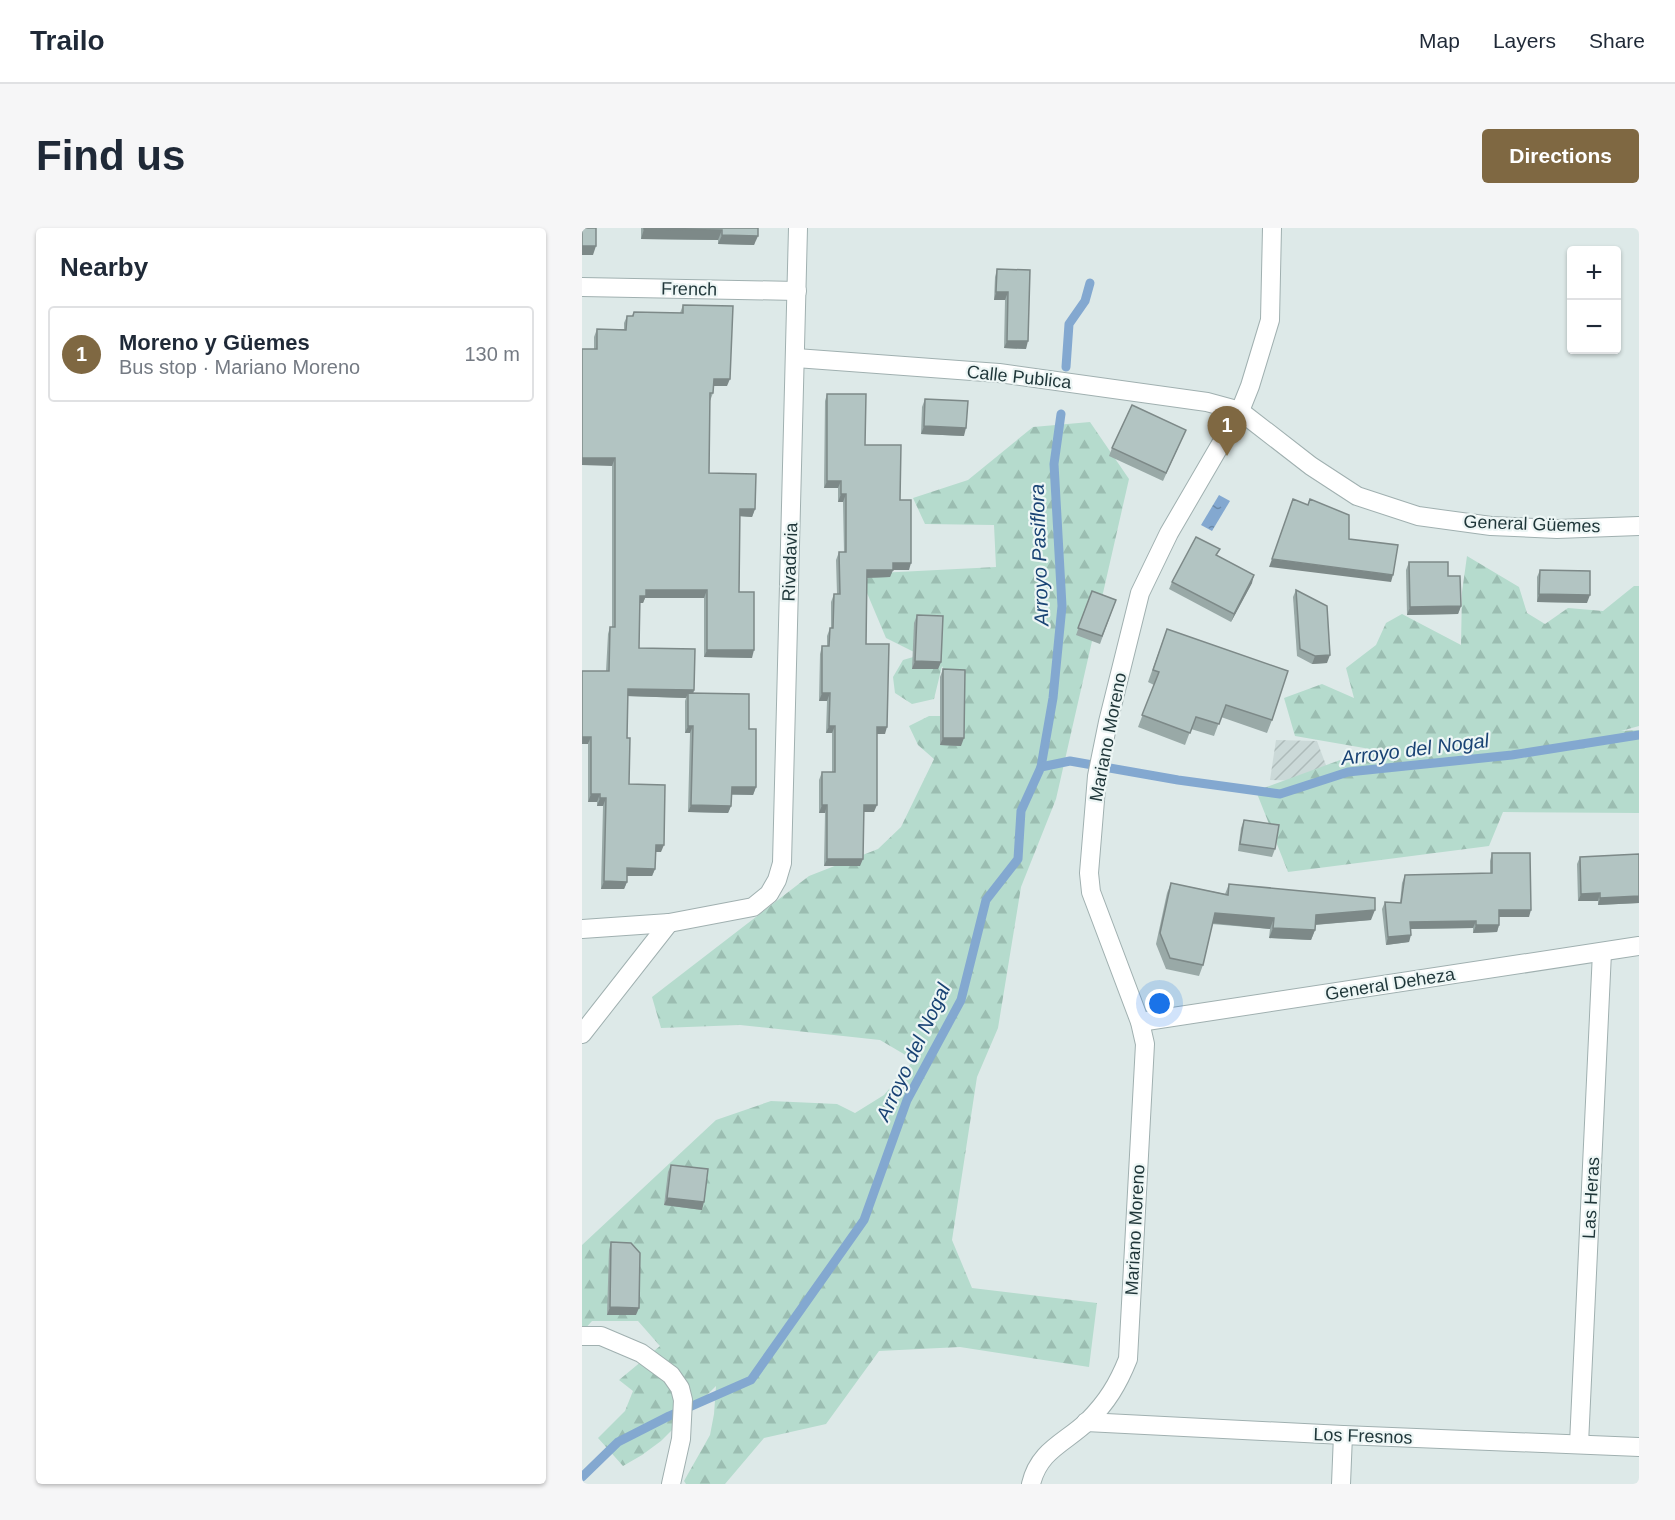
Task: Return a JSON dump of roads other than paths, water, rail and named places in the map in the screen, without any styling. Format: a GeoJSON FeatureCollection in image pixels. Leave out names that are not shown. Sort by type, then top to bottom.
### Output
{"type":"FeatureCollection","features":[{"type":"Feature","properties":{"kind":"street","name":"Rivadavia"},"geometry":{"type":"LineString","coordinates":[[669,923],[753,907],[769,894],[777,880],[782,863],[798,228]]}},
{"type":"Feature","properties":{"kind":"street","name":"Mariano Moreno"},"geometry":{"type":"LineString","coordinates":[[1031,1484],[1034,1470],[1044,1456],[1086,1422],[1109,1399],[1128,1359],[1145,1044],[1140,1022],[1091,892],[1089,873],[1097,776],[1140,593],[1169,533],[1240,411],[1250,386],[1270,320],[1272,228]]}},
{"type":"Feature","properties":{"kind":"street","name":"French"},"geometry":{"type":"LineString","coordinates":[[582,287],[797,291]]}},
{"type":"Feature","properties":{"kind":"street","name":"Calle Publica"},"geometry":{"type":"LineString","coordinates":[[796,358],[999,373],[1196,400],[1240,411]]}},
{"type":"Feature","properties":{"kind":"street","name":"General Güemes"},"geometry":{"type":"LineString","coordinates":[[1240,411],[1311,466],[1357,496],[1418,516],[1491,526],[1557,529],[1639,526]]}},
{"type":"Feature","properties":{"kind":"street"},"geometry":{"type":"LineString","coordinates":[[582,929],[669,923]]}},
{"type":"Feature","properties":{"kind":"street"},"geometry":{"type":"LineString","coordinates":[[582,1034],[669,923]]}},
{"type":"Feature","properties":{"kind":"street","name":"General Deheza"},"geometry":{"type":"LineString","coordinates":[[1140,1022],[1639,946]]}},
{"type":"Feature","properties":{"kind":"street","name":"Las Heras"},"geometry":{"type":"LineString","coordinates":[[1579,1444],[1602,952]]}},
{"type":"Feature","properties":{"kind":"street"},"geometry":{"type":"LineString","coordinates":[[582,1336],[601,1336],[641,1353],[671,1375],[680,1388],[681,1439],[670,1484]]}},
{"type":"Feature","properties":{"kind":"street","name":"Los Fresnos"},"geometry":{"type":"LineString","coordinates":[[1086,1422],[1639,1447]]}},
{"type":"Feature","properties":{"kind":"street"},"geometry":{"type":"LineString","coordinates":[[1341,1484],[1343,1435]]}},
{"type":"Feature","properties":{"kind":"water"},"geometry":{"type":"Polygon","coordinates":[[[1219,495],[1230,501],[1212,531],[1201,525],[1219,495]]]}},
{"type":"Feature","properties":{"kind":"waterway","name":"Arroyo Pasiflora"},"geometry":{"type":"LineString","coordinates":[[1066,367],[1069,324],[1085,301],[1090,283]]}},
{"type":"Feature","properties":{"kind":"waterway","name":"Arroyo Pasiflora"},"geometry":{"type":"LineString","coordinates":[[1041,767],[1053,698],[1062,606],[1054,464],[1061,414]]}},
{"type":"Feature","properties":{"kind":"waterway","name":"Arroyo del Nogal"},"geometry":{"type":"LineString","coordinates":[[582,1477],[618,1442],[669,1416],[751,1380],[864,1220],[907,1100],[961,1000],[986,900],[1018,859],[1021,811],[1041,767],[1070,761],[1178,780],[1280,794],[1348,772],[1512,755],[1639,735]]}},
{"type":"Feature","properties":{"kind":"place","name":"Moreno y Güemes"},"geometry":{"type":"Point","coordinates":[1227,456]}}]}
